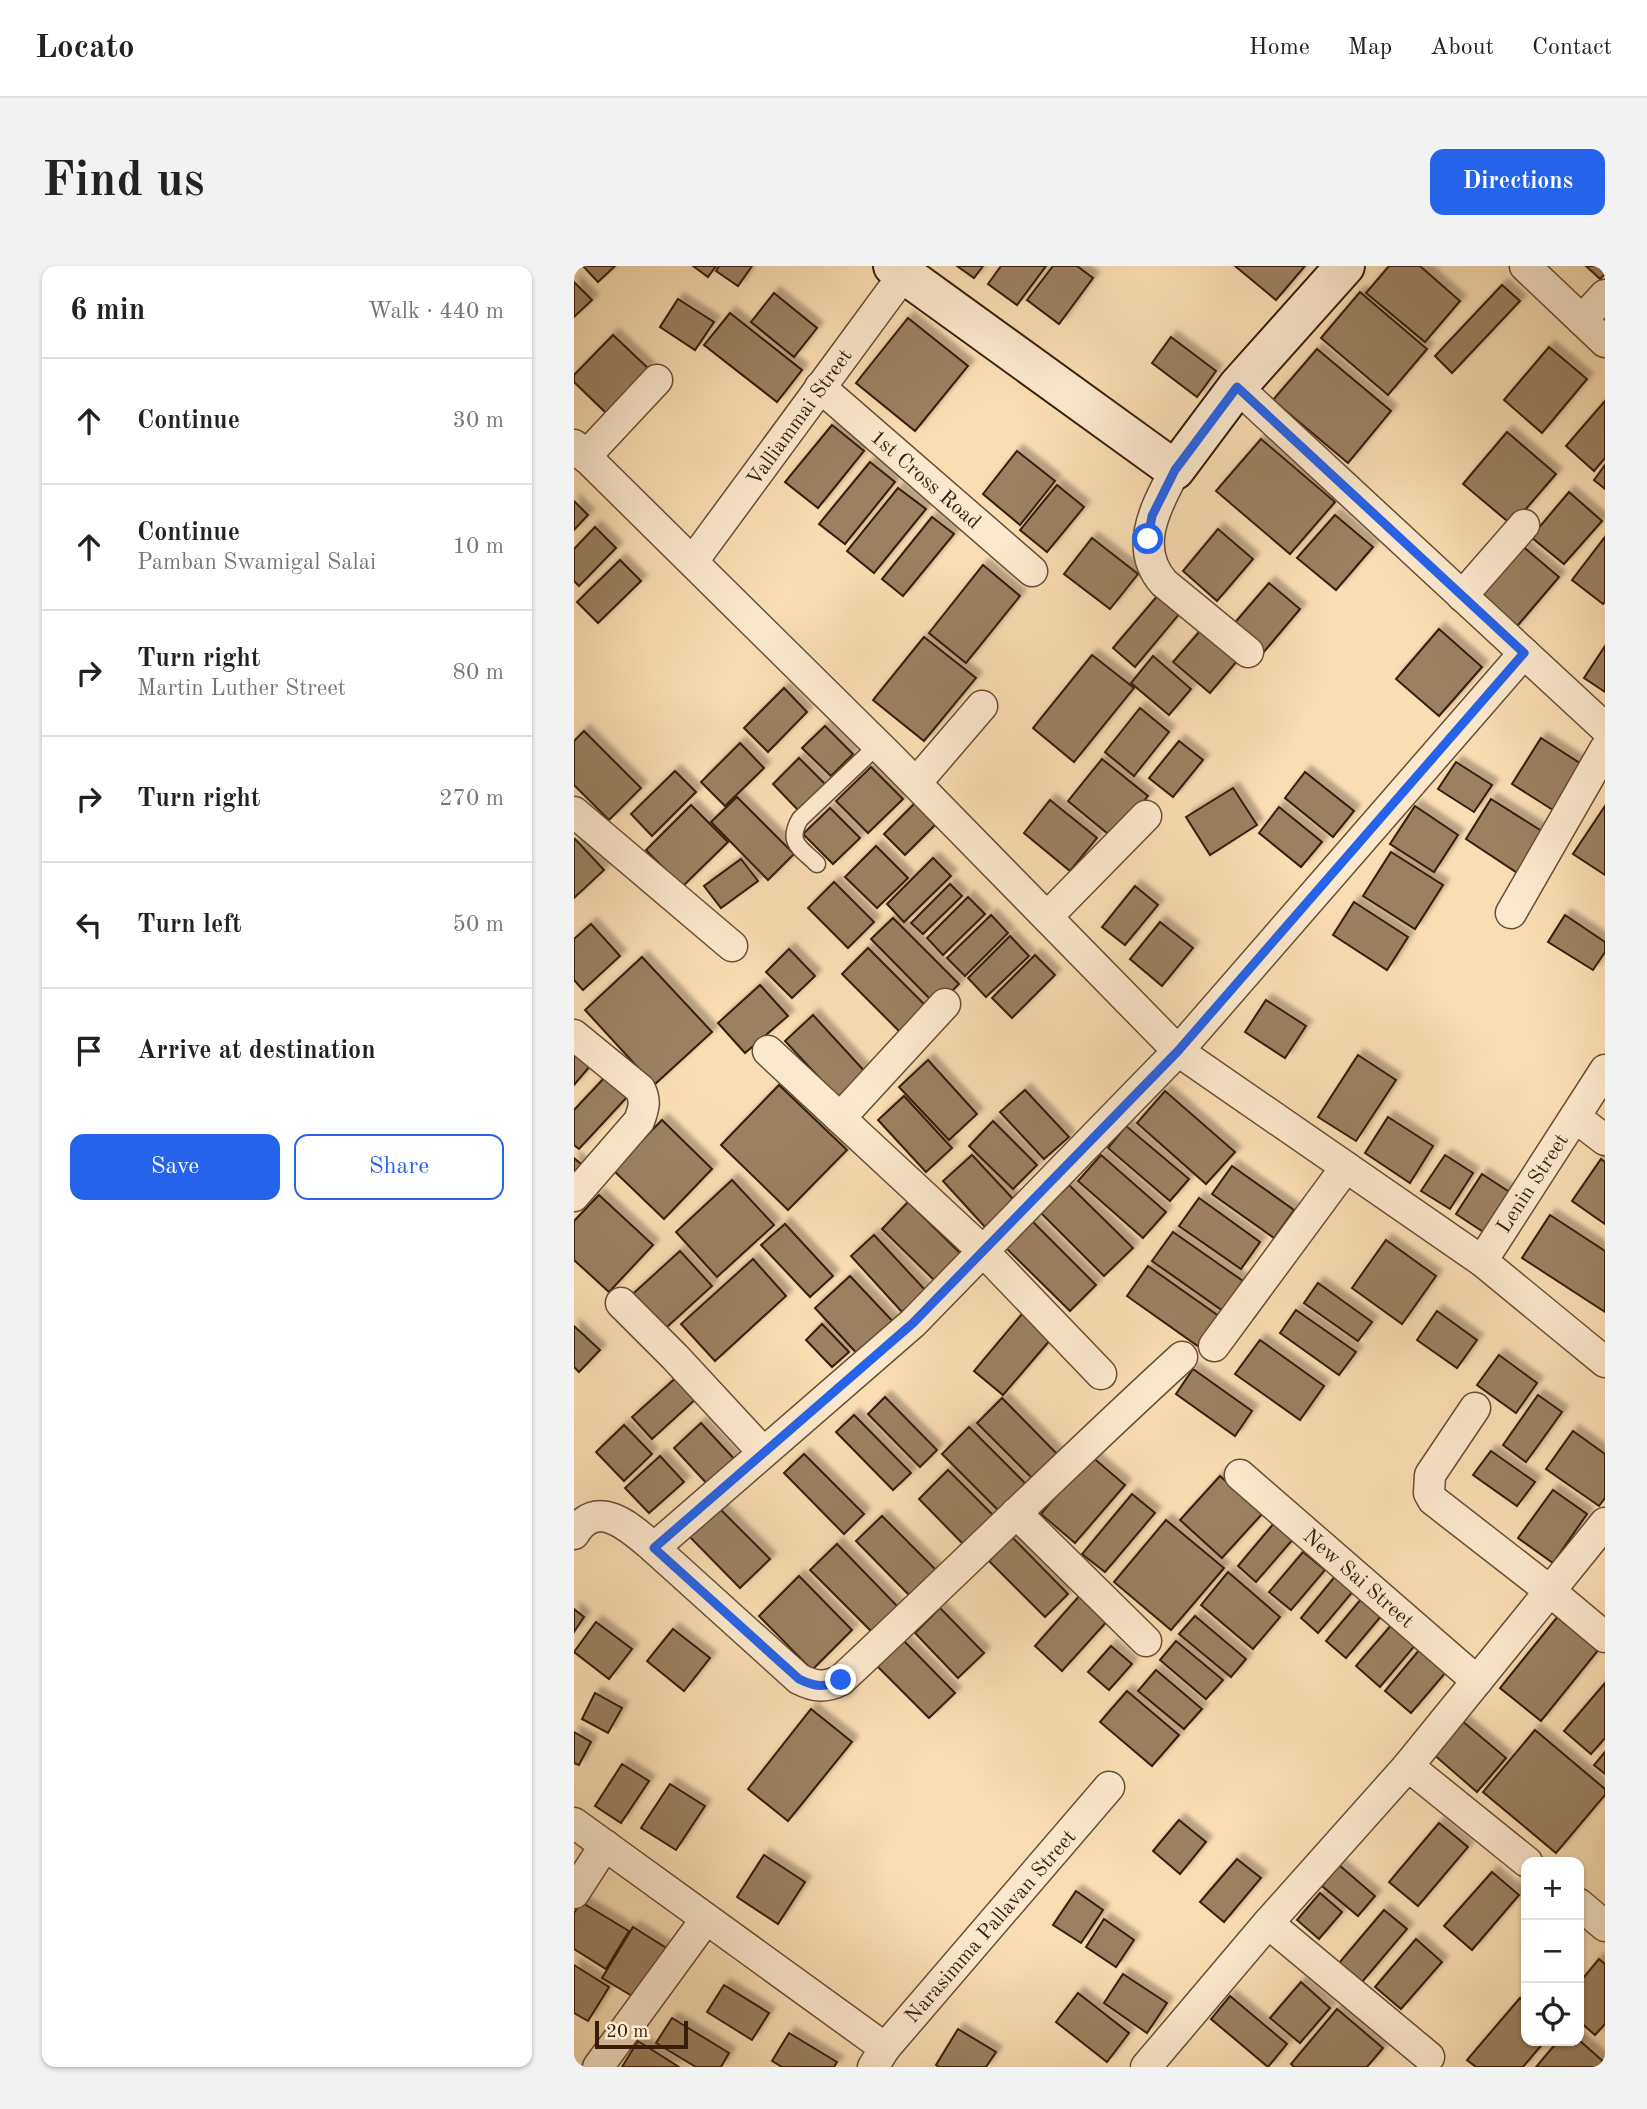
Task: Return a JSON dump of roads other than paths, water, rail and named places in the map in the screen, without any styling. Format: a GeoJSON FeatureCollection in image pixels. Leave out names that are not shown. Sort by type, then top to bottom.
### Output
{"type":"FeatureCollection","features":[{"type":"Feature","properties":{"kind":"street"},"geometry":{"type":"LineString","coordinates":[[1248,652],[1157,575],[1148,539],[1152,516],[1175,470],[1237,387],[1345,266]]}},
{"type":"Feature","properties":{"kind":"street"},"geometry":{"type":"LineString","coordinates":[[1525,266],[1605,342]]}},
{"type":"Feature","properties":{"kind":"street"},"geometry":{"type":"LineString","coordinates":[[902,268],[1175,470]]}},
{"type":"Feature","properties":{"kind":"street","name":"Valliammai Street"},"geometry":{"type":"LineString","coordinates":[[693,561],[820,387],[902,268]]}},
{"type":"Feature","properties":{"kind":"street"},"geometry":{"type":"LineString","coordinates":[[1582,320],[1605,295]]}},
{"type":"Feature","properties":{"kind":"street"},"geometry":{"type":"LineString","coordinates":[[657,380],[580,451],[916,783],[1178,1051],[1482,1261],[1605,1362]]}},
{"type":"Feature","properties":{"kind":"street","name":"1st Cross Road"},"geometry":{"type":"LineString","coordinates":[[820,387],[1032,571]]}},
{"type":"Feature","properties":{"kind":"street"},"geometry":{"type":"LineString","coordinates":[[1237,387],[1605,728]]}},
{"type":"Feature","properties":{"kind":"street"},"geometry":{"type":"LineString","coordinates":[[1462,596],[1524,525]]}},
{"type":"Feature","properties":{"kind":"street"},"geometry":{"type":"LineString","coordinates":[[654,1548],[913,1323],[1178,1051],[1524,653]]}},
{"type":"Feature","properties":{"kind":"street"},"geometry":{"type":"LineString","coordinates":[[916,783],[982,706]]}},
{"type":"Feature","properties":{"kind":"street"},"geometry":{"type":"LineString","coordinates":[[1511,913],[1605,749]]}},
{"type":"Feature","properties":{"kind":"street"},"geometry":{"type":"LineString","coordinates":[[574,812],[732,946]]}},
{"type":"Feature","properties":{"kind":"street"},"geometry":{"type":"LineString","coordinates":[[1047,917],[1146,816]]}},
{"type":"Feature","properties":{"kind":"street"},"geometry":{"type":"LineString","coordinates":[[840,1118],[945,1004]]}},
{"type":"Feature","properties":{"kind":"street"},"geometry":{"type":"LineString","coordinates":[[574,1035],[640,1089],[645,1099],[639,1121],[574,1196]]}},
{"type":"Feature","properties":{"kind":"street"},"geometry":{"type":"LineString","coordinates":[[768,1052],[982,1250],[1101,1374]]}},
{"type":"Feature","properties":{"kind":"street","name":"Lenin Street"},"geometry":{"type":"LineString","coordinates":[[1482,1261],[1605,1070]]}},
{"type":"Feature","properties":{"kind":"street"},"geometry":{"type":"LineString","coordinates":[[1575,1117],[1605,1140]]}},
{"type":"Feature","properties":{"kind":"street"},"geometry":{"type":"LineString","coordinates":[[1214,1346],[1346,1167]]}},
{"type":"Feature","properties":{"kind":"street"},"geometry":{"type":"LineString","coordinates":[[621,1303],[763,1452]]}},
{"type":"Feature","properties":{"kind":"street"},"geometry":{"type":"LineString","coordinates":[[574,1534],[579,1525],[593,1516],[610,1517],[633,1530],[799,1679],[818,1686],[829,1686],[841,1680],[1182,1357]]}},
{"type":"Feature","properties":{"kind":"street"},"geometry":{"type":"LineString","coordinates":[[1475,1408],[1430,1475],[1429,1493],[1433,1500],[1605,1637]]}},
{"type":"Feature","properties":{"kind":"street","name":"New Sai Street"},"geometry":{"type":"LineString","coordinates":[[1240,1475],[1477,1681]]}},
{"type":"Feature","properties":{"kind":"street"},"geometry":{"type":"LineString","coordinates":[[1016,1513],[1146,1641]]}},
{"type":"Feature","properties":{"kind":"street"},"geometry":{"type":"LineString","coordinates":[[1146,2067],[1268,1923],[1408,1766],[1605,1523]]}},
{"type":"Feature","properties":{"kind":"street"},"geometry":{"type":"LineString","coordinates":[[1408,1766],[1521,1857]]}},
{"type":"Feature","properties":{"kind":"street","name":"Narasimma Pallavan Street"},"geometry":{"type":"LineString","coordinates":[[879,2058],[1109,1787]]}},
{"type":"Feature","properties":{"kind":"street"},"geometry":{"type":"LineString","coordinates":[[574,1823],[706,1919],[879,2058]]}},
{"type":"Feature","properties":{"kind":"street"},"geometry":{"type":"LineString","coordinates":[[574,1893],[605,1845]]}},
{"type":"Feature","properties":{"kind":"street"},"geometry":{"type":"LineString","coordinates":[[1584,1908],[1605,1926]]}},
{"type":"Feature","properties":{"kind":"street"},"geometry":{"type":"LineString","coordinates":[[598,2067],[706,1919]]}},
{"type":"Feature","properties":{"kind":"street"},"geometry":{"type":"LineString","coordinates":[[1268,1923],[1429,2057]]}},
{"type":"Feature","properties":{"kind":"lane"},"geometry":{"type":"LineString","coordinates":[[817,864],[795,843],[794,831],[800,819],[878,745]]}}]}
